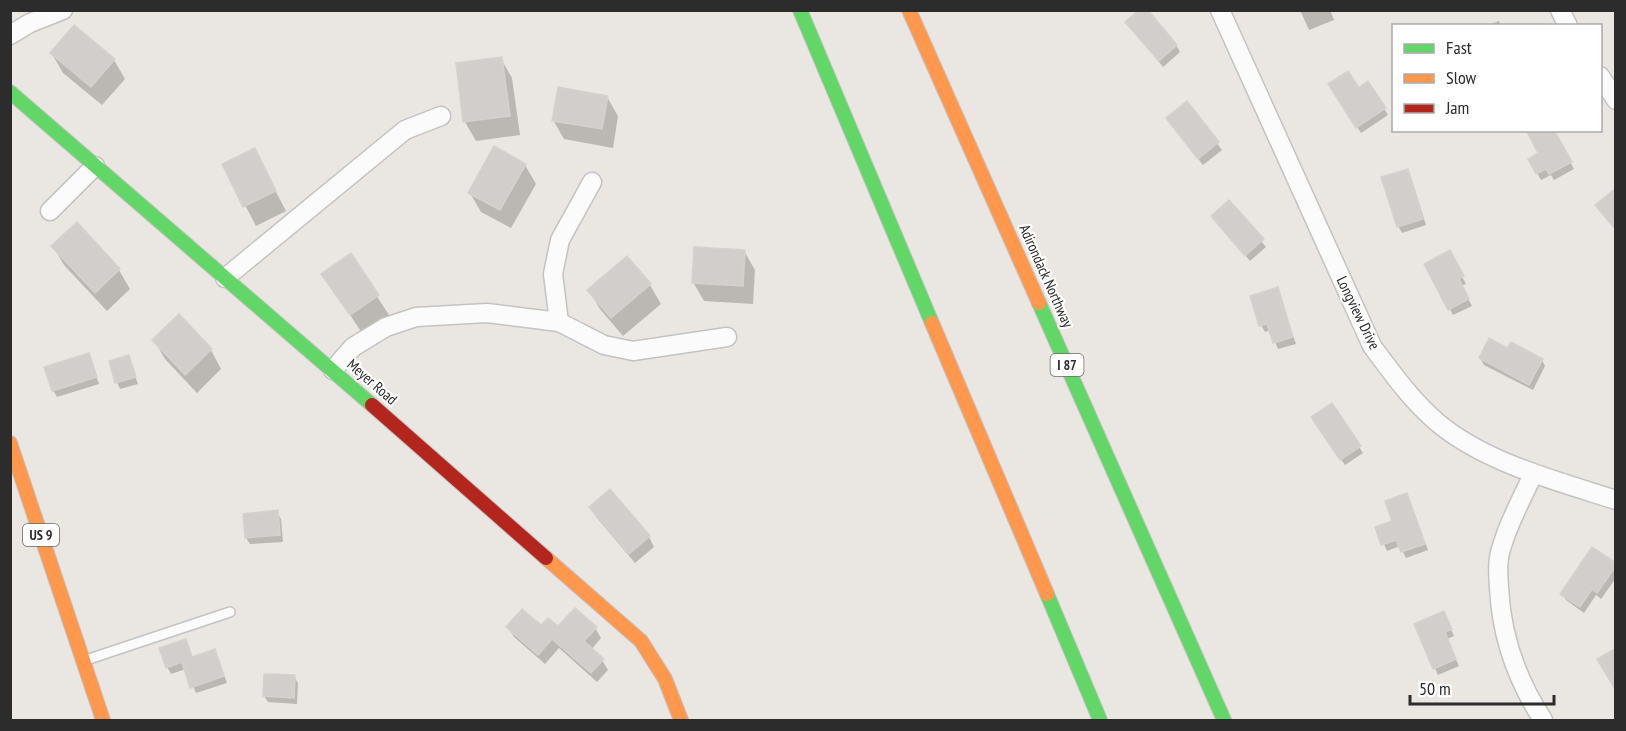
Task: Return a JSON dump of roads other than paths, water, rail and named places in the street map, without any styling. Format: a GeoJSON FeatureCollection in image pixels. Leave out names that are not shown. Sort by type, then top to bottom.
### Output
{"type":"FeatureCollection","features":[{"type":"Feature","properties":{"kind":"main road"},"geometry":{"type":"LineString","coordinates":[[788,10],[851,133]]}},
{"type":"Feature","properties":{"kind":"main road"},"geometry":{"type":"LineString","coordinates":[[800,10],[1100,720]]}},
{"type":"Feature","properties":{"kind":"main road","name":"Adirondack Northway"},"geometry":{"type":"LineString","coordinates":[[909,10],[1224,720]]}},
{"type":"Feature","properties":{"kind":"main road","name":"Meyer Road"},"geometry":{"type":"LineString","coordinates":[[10,92],[333,370],[641,641],[657,662],[681,720]]}},
{"type":"Feature","properties":{"kind":"main road","name":"US 9"},"geometry":{"type":"LineString","coordinates":[[10,443],[103,720]]}},
{"type":"Feature","properties":{"kind":"street"},"geometry":{"type":"LineString","coordinates":[[10,35],[30,23],[63,10]]}},
{"type":"Feature","properties":{"kind":"street","name":"Longview Drive"},"geometry":{"type":"LineString","coordinates":[[1220,10],[1372,346],[1401,386],[1438,423],[1473,447],[1533,474],[1616,500]]}},
{"type":"Feature","properties":{"kind":"street"},"geometry":{"type":"LineString","coordinates":[[1560,10],[1567,24]]}},
{"type":"Feature","properties":{"kind":"street"},"geometry":{"type":"LineString","coordinates":[[1602,79],[1616,100]]}},
{"type":"Feature","properties":{"kind":"street"},"geometry":{"type":"LineString","coordinates":[[225,278],[405,130],[441,116]]}},
{"type":"Feature","properties":{"kind":"street"},"geometry":{"type":"LineString","coordinates":[[50,211],[95,166]]}},
{"type":"Feature","properties":{"kind":"street"},"geometry":{"type":"LineString","coordinates":[[560,322],[553,274],[560,240],[592,182]]}},
{"type":"Feature","properties":{"kind":"street"},"geometry":{"type":"LineString","coordinates":[[333,370],[353,347],[386,327],[416,316],[487,313],[560,322],[604,345],[633,351],[727,337]]}},
{"type":"Feature","properties":{"kind":"street"},"geometry":{"type":"LineString","coordinates":[[1533,474],[1502,546],[1498,579],[1500,614],[1509,652],[1530,700],[1543,720]]}},
{"type":"Feature","properties":{"kind":"lane"},"geometry":{"type":"LineString","coordinates":[[83,660],[230,612]]}}]}
